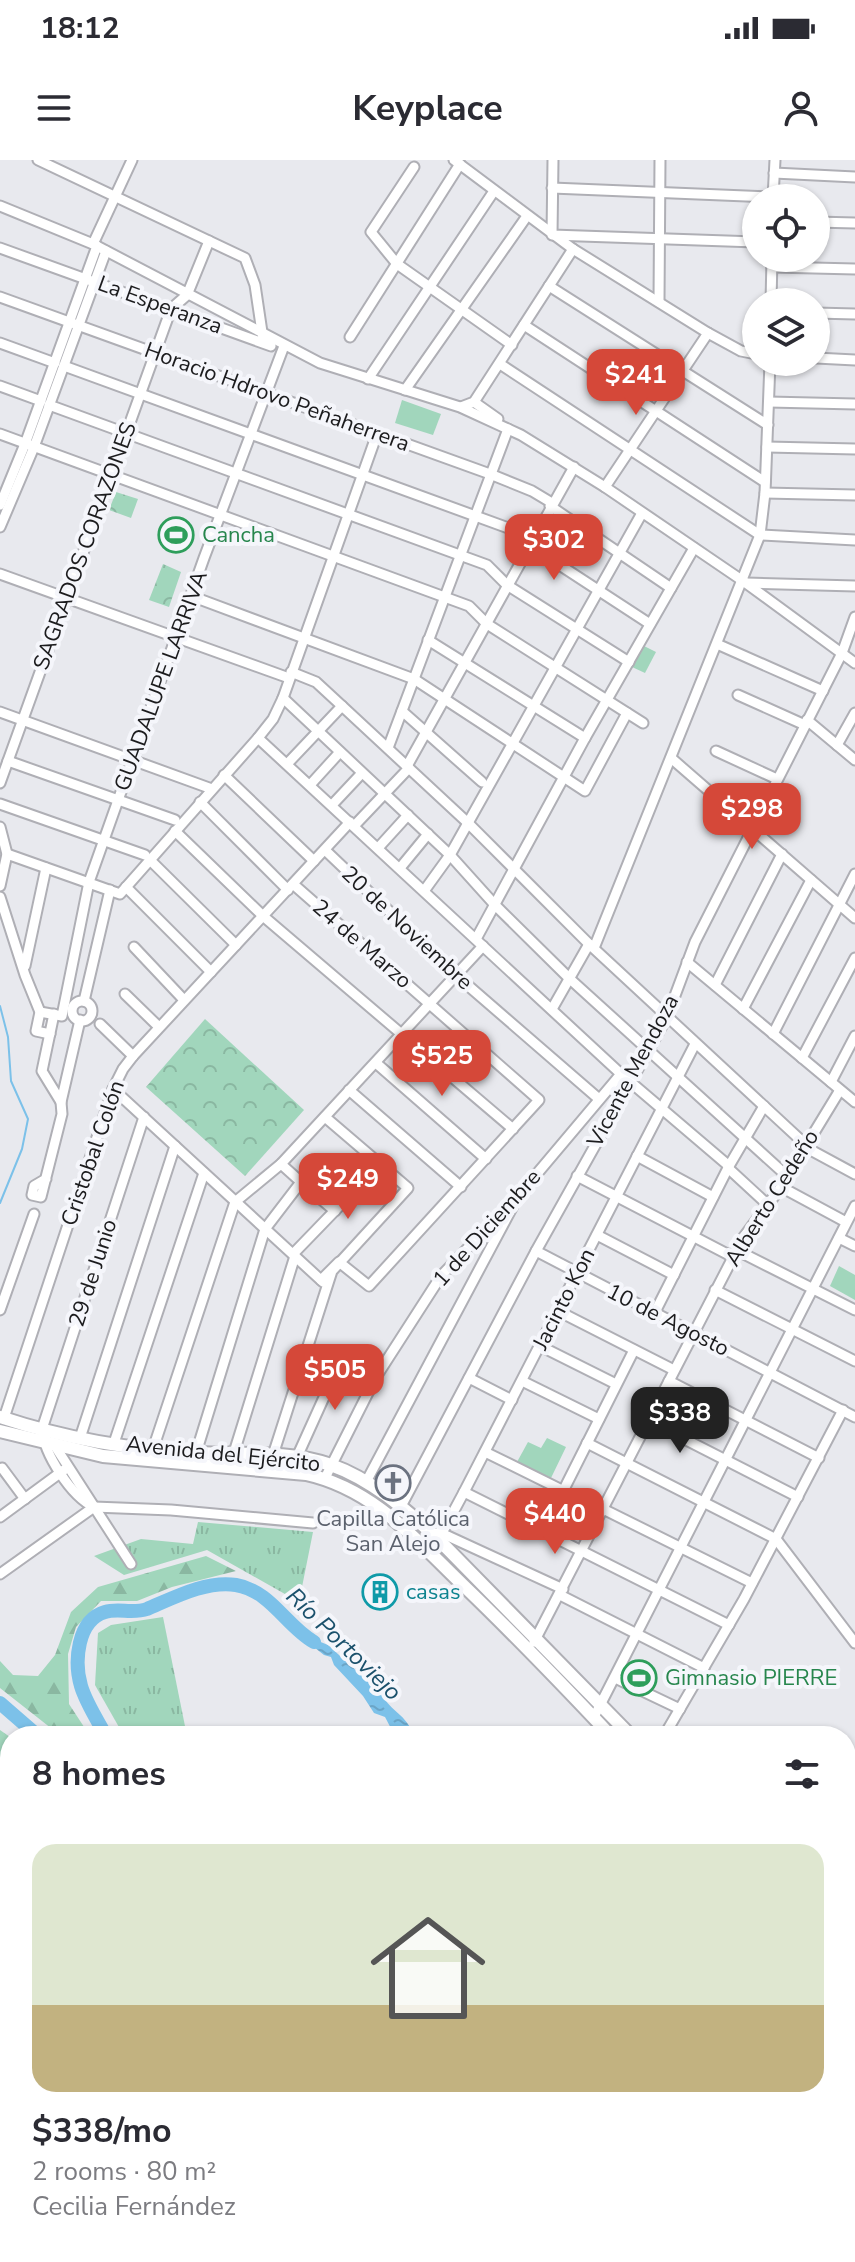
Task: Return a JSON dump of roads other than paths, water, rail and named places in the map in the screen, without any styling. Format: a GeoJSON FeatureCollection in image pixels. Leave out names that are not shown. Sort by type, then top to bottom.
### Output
{"type":"FeatureCollection","features":[{"type":"Feature","properties":{"kind":"main road","name":"Avenida del Ejército"},"geometry":{"type":"LineString","coordinates":[[1,1422],[47,1437],[151,1455],[231,1459],[273,1455],[297,1457],[331,1465],[366,1482],[439,1535],[602,1726]]}},
{"type":"Feature","properties":{"kind":"main road","name":"Avenida del Ejército"},"geometry":{"type":"LineString","coordinates":[[47,1437],[114,1443],[151,1455],[196,1453],[231,1459],[325,1478],[360,1494],[393,1517],[602,1704],[622,1726]]}},
{"type":"Feature","properties":{"kind":"street"},"geometry":{"type":"LineString","coordinates":[[38,160],[245,258],[255,285],[263,339]]}},
{"type":"Feature","properties":{"kind":"street"},"geometry":{"type":"LineString","coordinates":[[0,527],[90,280],[115,196],[132,160]]}},
{"type":"Feature","properties":{"kind":"street"},"geometry":{"type":"LineString","coordinates":[[552,235],[553,160]]}},
{"type":"Feature","properties":{"kind":"street"},"geometry":{"type":"LineString","coordinates":[[659,302],[660,160]]}},
{"type":"Feature","properties":{"kind":"street"},"geometry":{"type":"LineString","coordinates":[[774,184],[775,160]]}},
{"type":"Feature","properties":{"kind":"street"},"geometry":{"type":"LineString","coordinates":[[350,337],[457,162],[573,249],[742,351]]}},
{"type":"Feature","properties":{"kind":"street"},"geometry":{"type":"LineString","coordinates":[[414,167],[371,232],[397,264],[512,345]]}},
{"type":"Feature","properties":{"kind":"street"},"geometry":{"type":"LineString","coordinates":[[774,173],[855,177]]}},
{"type":"Feature","properties":{"kind":"street"},"geometry":{"type":"LineString","coordinates":[[552,188],[742,197]]}},
{"type":"Feature","properties":{"kind":"street"},"geometry":{"type":"LineString","coordinates":[[368,379],[494,191]]}},
{"type":"Feature","properties":{"kind":"street"},"geometry":{"type":"LineString","coordinates":[[0,206],[99,247],[263,339]]}},
{"type":"Feature","properties":{"kind":"street"},"geometry":{"type":"LineString","coordinates":[[405,390],[527,216]]}},
{"type":"Feature","properties":{"kind":"street"},"geometry":{"type":"LineString","coordinates":[[830,222],[855,223]]}},
{"type":"Feature","properties":{"kind":"street"},"geometry":{"type":"LineString","coordinates":[[552,235],[742,242]]}},
{"type":"Feature","properties":{"kind":"street"},"geometry":{"type":"LineString","coordinates":[[171,309],[187,295],[209,241]]}},
{"type":"Feature","properties":{"kind":"street","name":"La Esperanza"},"geometry":{"type":"LineString","coordinates":[[0,248],[263,339],[320,363],[460,407],[521,435]]}},
{"type":"Feature","properties":{"kind":"street"},"geometry":{"type":"LineString","coordinates":[[460,407],[474,402],[573,249]]}},
{"type":"Feature","properties":{"kind":"street"},"geometry":{"type":"LineString","coordinates":[[830,267],[855,269]]}},
{"type":"Feature","properties":{"kind":"street"},"geometry":{"type":"LineString","coordinates":[[549,286],[768,425]]}},
{"type":"Feature","properties":{"kind":"street","name":"Horacio Hdrovo Peñaherrera"},"geometry":{"type":"LineString","coordinates":[[0,297],[532,491],[671,588]]}},
{"type":"Feature","properties":{"kind":"street","name":"SAGRADOS CORAZONES"},"geometry":{"type":"LineString","coordinates":[[0,783],[171,309]]}},
{"type":"Feature","properties":{"kind":"street"},"geometry":{"type":"LineString","coordinates":[[830,313],[855,314]]}},
{"type":"Feature","properties":{"kind":"street"},"geometry":{"type":"LineString","coordinates":[[524,325],[765,482]]}},
{"type":"Feature","properties":{"kind":"street"},"geometry":{"type":"LineString","coordinates":[[605,487],[708,333]]}},
{"type":"Feature","properties":{"kind":"street"},"geometry":{"type":"LineString","coordinates":[[0,343],[522,533],[529,543],[650,624]]}},
{"type":"Feature","properties":{"kind":"street","name":"GUADALUPE LARRIVA"},"geometry":{"type":"LineString","coordinates":[[68,1008],[89,882],[284,348]]}},
{"type":"Feature","properties":{"kind":"street"},"geometry":{"type":"LineString","coordinates":[[830,359],[855,360]]}},
{"type":"Feature","properties":{"kind":"street"},"geometry":{"type":"LineString","coordinates":[[500,364],[760,535],[855,540]]}},
{"type":"Feature","properties":{"kind":"street"},"geometry":{"type":"LineString","coordinates":[[552,1009],[592,946],[744,582],[760,535],[765,493],[770,376]]}},
{"type":"Feature","properties":{"kind":"street"},"geometry":{"type":"LineString","coordinates":[[0,386],[487,565],[507,585],[629,662]]}},
{"type":"Feature","properties":{"kind":"street"},"geometry":{"type":"LineString","coordinates":[[474,402],[744,582],[855,663]]}},
{"type":"Feature","properties":{"kind":"street"},"geometry":{"type":"LineString","coordinates":[[769,402],[855,404]]}},
{"type":"Feature","properties":{"kind":"street"},"geometry":{"type":"LineString","coordinates":[[388,748],[508,429]]}},
{"type":"Feature","properties":{"kind":"street"},"geometry":{"type":"LineString","coordinates":[[0,434],[469,606],[487,624],[643,723]]}},
{"type":"Feature","properties":{"kind":"street"},"geometry":{"type":"LineString","coordinates":[[7,854],[120,894],[175,826],[258,738],[273,719],[283,698],[377,434]]}},
{"type":"Feature","properties":{"kind":"street"},"geometry":{"type":"LineString","coordinates":[[0,505],[3,488],[30,445]]}},
{"type":"Feature","properties":{"kind":"street"},"geometry":{"type":"LineString","coordinates":[[767,447],[855,449]]}},
{"type":"Feature","properties":{"kind":"street","name":"Cristobal Colón"},"geometry":{"type":"LineString","coordinates":[[1,1422],[113,1089],[123,1069],[314,861],[385,794],[408,767],[529,543],[574,467]]}},
{"type":"Feature","properties":{"kind":"street"},"geometry":{"type":"LineString","coordinates":[[765,493],[855,495]]}},
{"type":"Feature","properties":{"kind":"street"},"geometry":{"type":"LineString","coordinates":[[424,891],[450,855],[642,513]]}},
{"type":"Feature","properties":{"kind":"street"},"geometry":{"type":"LineString","coordinates":[[151,1455],[235,1202],[281,1164],[457,976],[480,942],[495,905],[564,776],[694,548]]}},
{"type":"Feature","properties":{"kind":"street"},"geometry":{"type":"LineString","coordinates":[[0,574],[176,637],[316,682],[806,1146],[855,1174]]}},
{"type":"Feature","properties":{"kind":"street"},"geometry":{"type":"LineString","coordinates":[[744,582],[855,586]]}},
{"type":"Feature","properties":{"kind":"street"},"geometry":{"type":"LineString","coordinates":[[191,596],[414,679],[585,791],[627,713]]}},
{"type":"Feature","properties":{"kind":"street","name":"Vicente Mendoza"},"geometry":{"type":"LineString","coordinates":[[393,1517],[402,1507],[536,1251],[667,1017],[687,962],[842,653],[855,617]]}},
{"type":"Feature","properties":{"kind":"street"},"geometry":{"type":"LineString","coordinates":[[428,640],[585,738]]}},
{"type":"Feature","properties":{"kind":"street"},"geometry":{"type":"LineString","coordinates":[[717,644],[823,691]]}},
{"type":"Feature","properties":{"kind":"street"},"geometry":{"type":"LineString","coordinates":[[738,695],[806,722],[855,760]]}},
{"type":"Feature","properties":{"kind":"street"},"geometry":{"type":"LineString","coordinates":[[283,698],[450,855],[495,905],[570,979],[787,1176]]}},
{"type":"Feature","properties":{"kind":"street"},"geometry":{"type":"LineString","coordinates":[[287,764],[342,706]]}},
{"type":"Feature","properties":{"kind":"street"},"geometry":{"type":"LineString","coordinates":[[402,711],[482,782]]}},
{"type":"Feature","properties":{"kind":"street"},"geometry":{"type":"LineString","coordinates":[[0,712],[212,789]]}},
{"type":"Feature","properties":{"kind":"street"},"geometry":{"type":"LineString","coordinates":[[837,745],[855,713]]}},
{"type":"Feature","properties":{"kind":"street"},"geometry":{"type":"LineString","coordinates":[[258,738],[621,1074],[767,1204]]}},
{"type":"Feature","properties":{"kind":"street"},"geometry":{"type":"LineString","coordinates":[[716,751],[777,779]]}},
{"type":"Feature","properties":{"kind":"street"},"geometry":{"type":"LineString","coordinates":[[310,785],[340,752]]}},
{"type":"Feature","properties":{"kind":"street"},"geometry":{"type":"LineString","coordinates":[[671,758],[855,918]]}},
{"type":"Feature","properties":{"kind":"street"},"geometry":{"type":"LineString","coordinates":[[8,761],[118,800],[175,826],[263,916],[513,1129],[369,1286],[339,1262]]}},
{"type":"Feature","properties":{"kind":"street"},"geometry":{"type":"LineString","coordinates":[[332,805],[362,773]]}},
{"type":"Feature","properties":{"kind":"street"},"geometry":{"type":"LineString","coordinates":[[224,775],[314,861]]}},
{"type":"Feature","properties":{"kind":"street","name":"24 de Marzo"},"geometry":{"type":"LineString","coordinates":[[200,802],[290,887],[431,1004],[539,1100],[513,1129]]}},
{"type":"Feature","properties":{"kind":"street"},"geometry":{"type":"LineString","coordinates":[[0,804],[148,857],[236,945]]}},
{"type":"Feature","properties":{"kind":"street"},"geometry":{"type":"LineString","coordinates":[[378,848],[408,815]]}},
{"type":"Feature","properties":{"kind":"street"},"geometry":{"type":"LineString","coordinates":[[0,827],[7,854],[0,886]]}},
{"type":"Feature","properties":{"kind":"street"},"geometry":{"type":"LineString","coordinates":[[400,868],[428,834]]}},
{"type":"Feature","properties":{"kind":"street","name":"20 de Noviembre"},"geometry":{"type":"LineString","coordinates":[[325,850],[457,976],[599,1099]]}},
{"type":"Feature","properties":{"kind":"street"},"geometry":{"type":"LineString","coordinates":[[715,985],[782,854]]}},
{"type":"Feature","properties":{"kind":"street"},"geometry":{"type":"LineString","coordinates":[[46,868],[25,975],[40,1012],[36,1031],[50,1034]]}},
{"type":"Feature","properties":{"kind":"street"},"geometry":{"type":"LineString","coordinates":[[773,1034],[855,874]]}},
{"type":"Feature","properties":{"kind":"street"},"geometry":{"type":"LineString","coordinates":[[743,1009],[811,880]]}},
{"type":"Feature","properties":{"kind":"street"},"geometry":{"type":"LineString","coordinates":[[126,887],[211,972]]}},
{"type":"Feature","properties":{"kind":"street"},"geometry":{"type":"LineString","coordinates":[[84,1001],[110,890]]}},
{"type":"Feature","properties":{"kind":"street"},"geometry":{"type":"LineString","coordinates":[[0,897],[25,969]]}},
{"type":"Feature","properties":{"kind":"street"},"geometry":{"type":"LineString","coordinates":[[134,947],[184,1000]]}},
{"type":"Feature","properties":{"kind":"street"},"geometry":{"type":"LineString","coordinates":[[802,1058],[855,958]]}},
{"type":"Feature","properties":{"kind":"street"},"geometry":{"type":"LineString","coordinates":[[687,962],[855,1102]]}},
{"type":"Feature","properties":{"kind":"street"},"geometry":{"type":"LineString","coordinates":[[125,994],[159,1027]]}},
{"type":"Feature","properties":{"kind":"street"},"geometry":{"type":"LineString","coordinates":[[40,1012],[62,1016],[68,1008],[84,1001]]}},
{"type":"Feature","properties":{"kind":"street"},"geometry":{"type":"LineString","coordinates":[[68,1008],[80,1020],[86,1020],[92,1013],[91,1007],[84,1001]]}},
{"type":"Feature","properties":{"kind":"street"},"geometry":{"type":"LineString","coordinates":[[54,1014],[42,1071],[61,1102]]}},
{"type":"Feature","properties":{"kind":"street"},"geometry":{"type":"LineString","coordinates":[[46,1179],[80,1020]]}},
{"type":"Feature","properties":{"kind":"street"},"geometry":{"type":"LineString","coordinates":[[100,1024],[133,1056]]}},
{"type":"Feature","properties":{"kind":"street"},"geometry":{"type":"LineString","coordinates":[[831,1082],[855,1036]]}},
{"type":"Feature","properties":{"kind":"street","name":"Jacinto Kon"},"geometry":{"type":"LineString","coordinates":[[425,1548],[439,1535],[464,1492],[695,1044]]}},
{"type":"Feature","properties":{"kind":"street"},"geometry":{"type":"LineString","coordinates":[[376,1063],[486,1159]]}},
{"type":"Feature","properties":{"kind":"street","name":"1 de Diciembre"},"geometry":{"type":"LineString","coordinates":[[325,1478],[376,1377],[441,1276],[506,1212],[621,1074]]}},
{"type":"Feature","properties":{"kind":"street"},"geometry":{"type":"LineString","coordinates":[[113,1089],[324,1283]]}},
{"type":"Feature","properties":{"kind":"street"},"geometry":{"type":"LineString","coordinates":[[349,1090],[461,1187]]}},
{"type":"Feature","properties":{"kind":"street","name":"Alberto Cedeño"},"geometry":{"type":"LineString","coordinates":[[533,1643],[734,1254],[749,1227],[781,1187],[840,1090]]}},
{"type":"Feature","properties":{"kind":"street"},"geometry":{"type":"LineString","coordinates":[[655,1312],[713,1197],[764,1106]]}},
{"type":"Feature","properties":{"kind":"street","name":"29 de Junio"},"geometry":{"type":"LineString","coordinates":[[47,1437],[144,1117]]}},
{"type":"Feature","properties":{"kind":"street"},"geometry":{"type":"LineString","coordinates":[[273,1455],[324,1283],[339,1262],[408,1188],[325,1117]]}},
{"type":"Feature","properties":{"kind":"street"},"geometry":{"type":"LineString","coordinates":[[80,1438],[175,1146]]}},
{"type":"Feature","properties":{"kind":"street"},"geometry":{"type":"LineString","coordinates":[[637,1156],[713,1197]]}},
{"type":"Feature","properties":{"kind":"street"},"geometry":{"type":"LineString","coordinates":[[281,1164],[335,1211]]}},
{"type":"Feature","properties":{"kind":"street"},"geometry":{"type":"LineString","coordinates":[[231,1459],[294,1255],[380,1164]]}},
{"type":"Feature","properties":{"kind":"street"},"geometry":{"type":"LineString","coordinates":[[114,1443],[204,1173]]}},
{"type":"Feature","properties":{"kind":"street"},"geometry":{"type":"LineString","coordinates":[[577,1176],[693,1237],[855,1310]]}},
{"type":"Feature","properties":{"kind":"street"},"geometry":{"type":"LineString","coordinates":[[196,1453],[265,1229],[301,1182]]}},
{"type":"Feature","properties":{"kind":"street"},"geometry":{"type":"LineString","coordinates":[[781,1187],[846,1222]]}},
{"type":"Feature","properties":{"kind":"street"},"geometry":{"type":"LineString","coordinates":[[594,1717],[855,1206]]}},
{"type":"Feature","properties":{"kind":"street"},"geometry":{"type":"LineString","coordinates":[[366,1482],[506,1212]]}},
{"type":"Feature","properties":{"kind":"street"},"geometry":{"type":"LineString","coordinates":[[0,1310],[34,1214]]}},
{"type":"Feature","properties":{"kind":"street"},"geometry":{"type":"LineString","coordinates":[[597,1235],[674,1275]]}},
{"type":"Feature","properties":{"kind":"street"},"geometry":{"type":"LineString","coordinates":[[839,1238],[855,1246]]}},
{"type":"Feature","properties":{"kind":"street","name":"10 de Agosto"},"geometry":{"type":"LineString","coordinates":[[536,1251],[855,1417]]}},
{"type":"Feature","properties":{"kind":"street"},"geometry":{"type":"LineString","coordinates":[[715,1290],[855,1361]]}},
{"type":"Feature","properties":{"kind":"street"},"geometry":{"type":"LineString","coordinates":[[558,1311],[674,1370]]}},
{"type":"Feature","properties":{"kind":"street"},"geometry":{"type":"LineString","coordinates":[[540,1346],[616,1384]]}},
{"type":"Feature","properties":{"kind":"street"},"geometry":{"type":"LineString","coordinates":[[543,1531],[634,1350]]}},
{"type":"Feature","properties":{"kind":"street"},"geometry":{"type":"LineString","coordinates":[[297,1457],[344,1353],[376,1377]]}},
{"type":"Feature","properties":{"kind":"street"},"geometry":{"type":"LineString","coordinates":[[469,1378],[512,1400]]}},
{"type":"Feature","properties":{"kind":"street"},"geometry":{"type":"LineString","coordinates":[[522,1381],[599,1419]]}},
{"type":"Feature","properties":{"kind":"street"},"geometry":{"type":"LineString","coordinates":[[669,1381],[819,1458]]}},
{"type":"Feature","properties":{"kind":"street"},"geometry":{"type":"LineString","coordinates":[[670,1726],[729,1625],[843,1410]]}},
{"type":"Feature","properties":{"kind":"street"},"geometry":{"type":"LineString","coordinates":[[649,1421],[798,1497]]}},
{"type":"Feature","properties":{"kind":"street"},"geometry":{"type":"LineString","coordinates":[[47,1437],[64,1470],[92,1500],[131,1564]]}},
{"type":"Feature","properties":{"kind":"street"},"geometry":{"type":"LineString","coordinates":[[587,1443],[776,1539],[855,1643]]}},
{"type":"Feature","properties":{"kind":"street"},"geometry":{"type":"LineString","coordinates":[[485,1452],[564,1491]]}},
{"type":"Feature","properties":{"kind":"street"},"geometry":{"type":"LineString","coordinates":[[2,1468],[25,1499]]}},
{"type":"Feature","properties":{"kind":"street"},"geometry":{"type":"LineString","coordinates":[[0,1517],[64,1470]]}},
{"type":"Feature","properties":{"kind":"street"},"geometry":{"type":"LineString","coordinates":[[464,1492],[729,1625]]}},
{"type":"Feature","properties":{"kind":"street"},"geometry":{"type":"LineString","coordinates":[[0,1574],[94,1507],[171,1510],[313,1523]]}},
{"type":"Feature","properties":{"kind":"street"},"geometry":{"type":"LineString","coordinates":[[603,1509],[752,1583]]}},
{"type":"Feature","properties":{"kind":"street"},"geometry":{"type":"LineString","coordinates":[[439,1535],[561,1592],[704,1668]]}},
{"type":"Feature","properties":{"kind":"street"},"geometry":{"type":"LineString","coordinates":[[615,1678],[680,1709]]}},
{"type":"Feature","properties":{"kind":"water"},"geometry":{"type":"Polygon","coordinates":[[[277,1618],[328,1645],[382,1694],[410,1726],[390,1726],[385,1717],[374,1713],[363,1696],[334,1665],[331,1657],[324,1655],[277,1618]]]}},
{"type":"Feature","properties":{"kind":"waterway"},"geometry":{"type":"LineString","coordinates":[[0,1006],[8,1037],[11,1081],[28,1119],[22,1149],[0,1203]]}},
{"type":"Feature","properties":{"kind":"waterway","name":"Río Portoviejo"},"geometry":{"type":"LineString","coordinates":[[101,1726],[83,1692],[78,1654],[88,1624],[105,1612],[147,1609],[202,1587],[236,1585],[269,1601],[314,1642]]}},
{"type":"Feature","properties":{"kind":"waterway","name":"Río Portoviejo"},"geometry":{"type":"LineString","coordinates":[[0,1703],[26,1726]]}},
{"type":"Feature","properties":{"kind":"place","name":"Cancha"},"geometry":{"type":"Point","coordinates":[176,535]}},
{"type":"Feature","properties":{"kind":"place","name":"Capilla Católica San Alejo"},"geometry":{"type":"Point","coordinates":[393,1483]}},
{"type":"Feature","properties":{"kind":"place","name":"casas"},"geometry":{"type":"Point","coordinates":[380,1592]}},
{"type":"Feature","properties":{"kind":"place","name":"Gimnasio PIERRE"},"geometry":{"type":"Point","coordinates":[639,1678]}}]}
